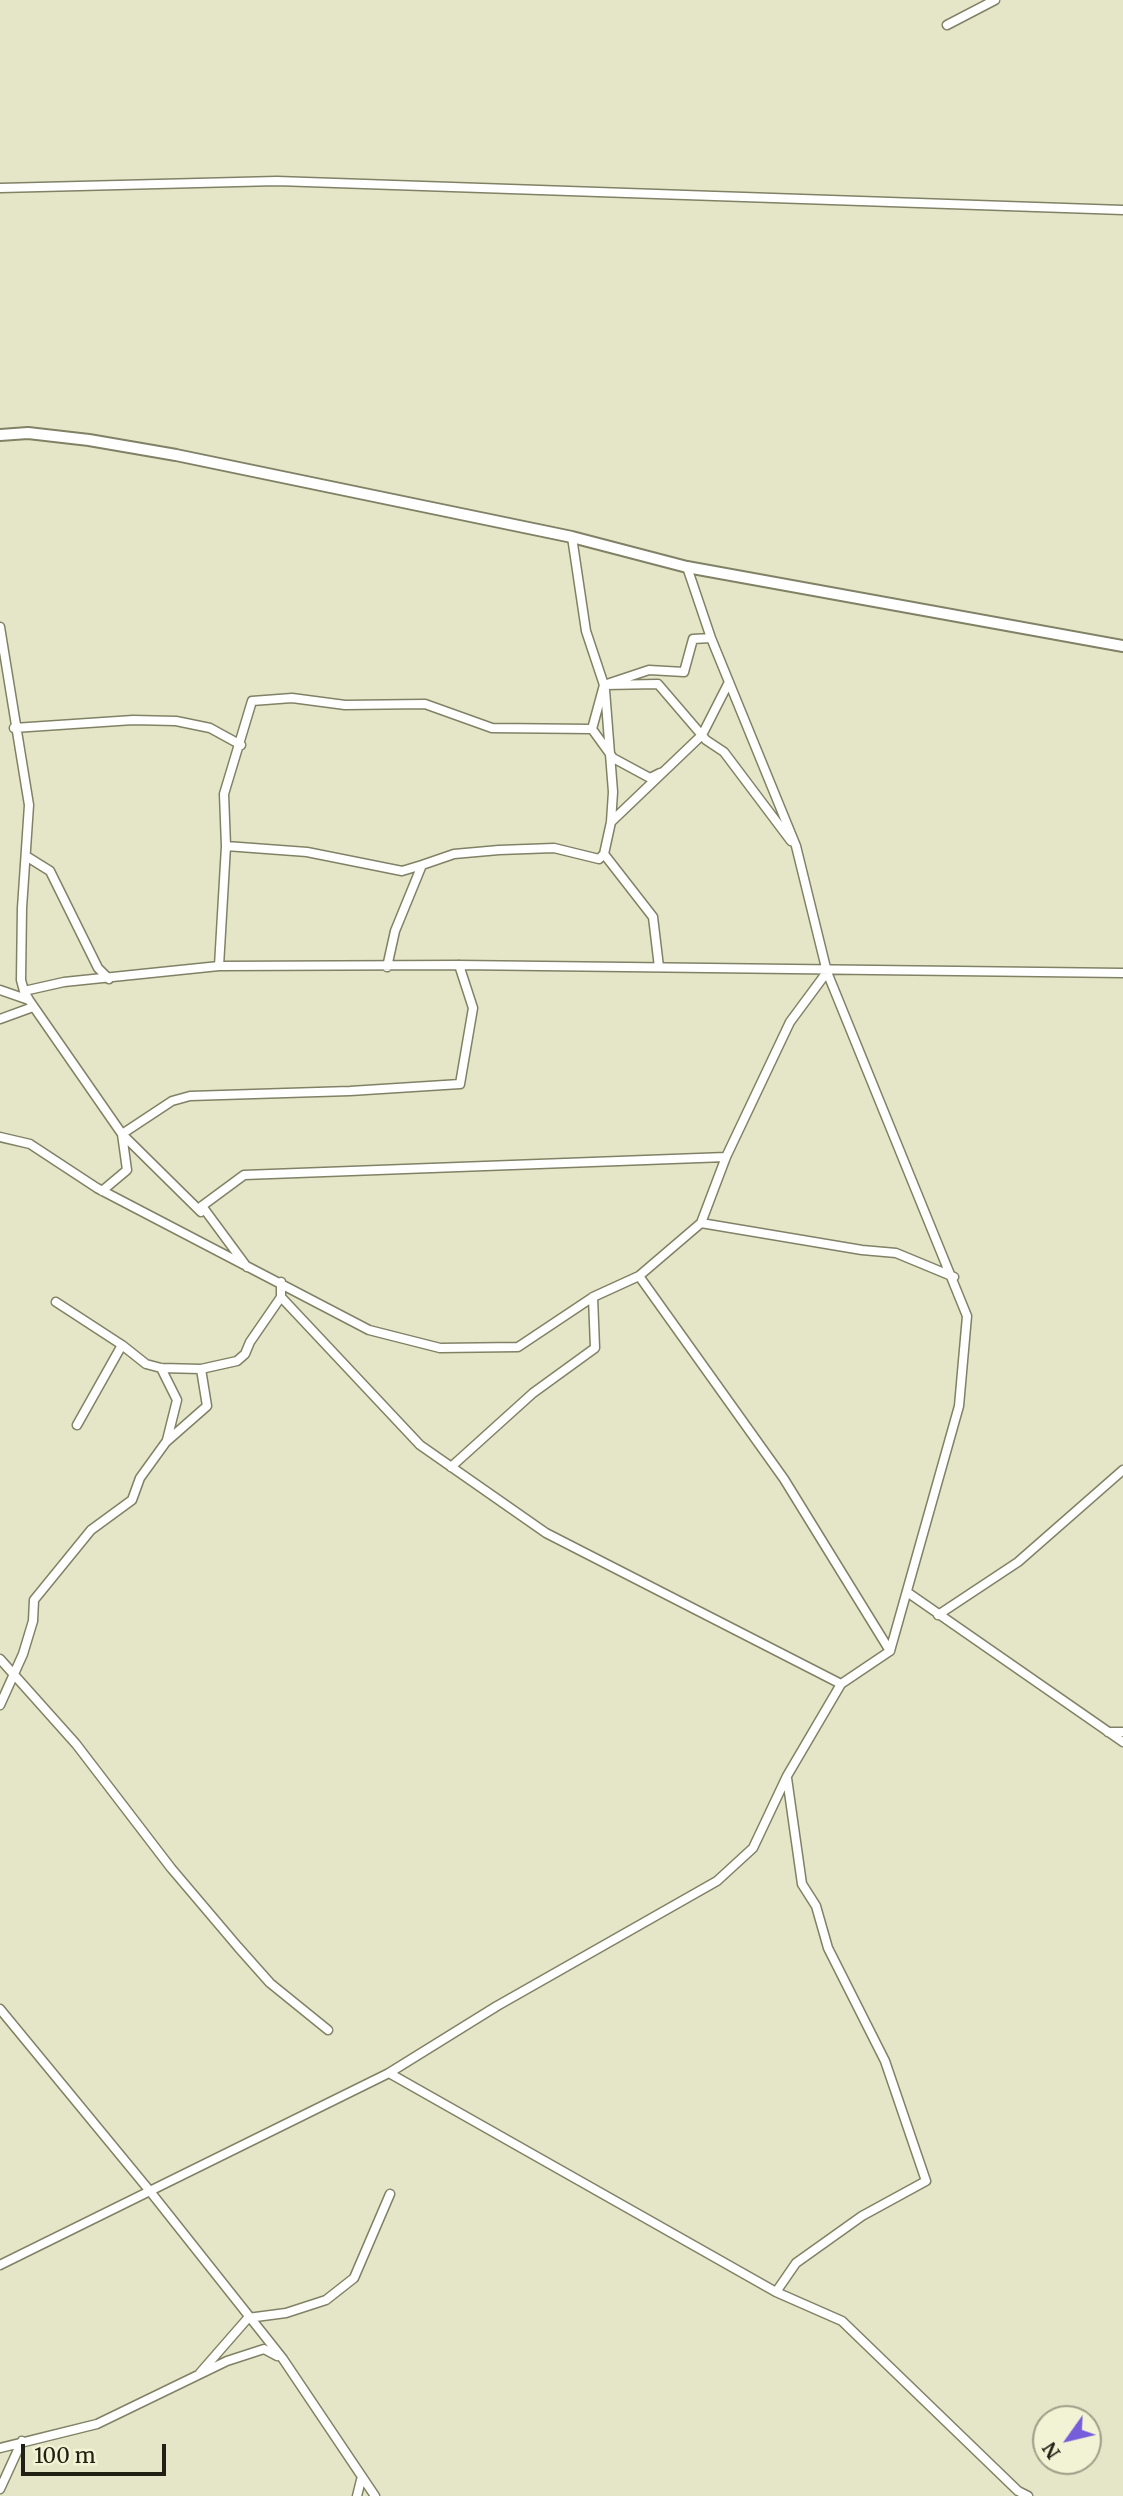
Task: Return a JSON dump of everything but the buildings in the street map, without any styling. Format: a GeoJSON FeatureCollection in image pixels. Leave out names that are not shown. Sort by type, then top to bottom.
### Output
{"type":"FeatureCollection","features":[{"type":"Feature","properties":{"kind":"street"},"geometry":{"type":"LineString","coordinates":[[947,25],[995,0]]}},
{"type":"Feature","properties":{"kind":"street"},"geometry":{"type":"LineString","coordinates":[[0,188],[276,181],[1123,210]]}},
{"type":"Feature","properties":{"kind":"street"},"geometry":{"type":"LineString","coordinates":[[0,435],[29,433],[114,444],[572,537],[687,567],[1123,646]]}},
{"type":"Feature","properties":{"kind":"street"},"geometry":{"type":"LineString","coordinates":[[226,846],[307,852],[402,871],[454,854],[499,850],[554,848],[599,859],[604,854],[611,822],[613,758],[604,685],[586,631],[572,537]]}},
{"type":"Feature","properties":{"kind":"street"},"geometry":{"type":"LineString","coordinates":[[0,2265],[389,2073],[497,2006],[717,1881],[753,1848],[787,1776],[841,1684],[891,1651],[959,1406],[967,1316],[954,1277],[827,971],[796,846],[711,638],[687,567]]}},
{"type":"Feature","properties":{"kind":"street"},"geometry":{"type":"LineString","coordinates":[[0,627],[11,685],[14,728],[29,805],[21,981],[24,991],[122,1134],[201,1212],[202,1206],[244,1175],[726,1157]]}},
{"type":"Feature","properties":{"kind":"street"},"geometry":{"type":"LineString","coordinates":[[604,685],[649,670],[684,673],[693,639],[711,638]]}},
{"type":"Feature","properties":{"kind":"street"},"geometry":{"type":"LineString","coordinates":[[611,822],[702,735],[729,682]]}},
{"type":"Feature","properties":{"kind":"street"},"geometry":{"type":"LineString","coordinates":[[604,685],[658,684],[702,735],[724,752],[796,846]]}},
{"type":"Feature","properties":{"kind":"street"},"geometry":{"type":"LineString","coordinates":[[592,729],[604,685]]}},
{"type":"Feature","properties":{"kind":"street"},"geometry":{"type":"LineString","coordinates":[[219,966],[226,846],[224,794],[241,746],[252,701],[292,698],[345,705],[425,704],[492,728],[592,729]]}},
{"type":"Feature","properties":{"kind":"street"},"geometry":{"type":"LineString","coordinates":[[14,728],[133,720],[176,721],[210,728],[241,746]]}},
{"type":"Feature","properties":{"kind":"street"},"geometry":{"type":"LineString","coordinates":[[592,729],[613,758],[650,778],[668,769]]}},
{"type":"Feature","properties":{"kind":"street"},"geometry":{"type":"LineString","coordinates":[[604,854],[653,918],[659,967]]}},
{"type":"Feature","properties":{"kind":"street"},"geometry":{"type":"LineString","coordinates":[[26,856],[50,871],[98,968],[109,979]]}},
{"type":"Feature","properties":{"kind":"street"},"geometry":{"type":"LineString","coordinates":[[387,967],[394,931],[422,865]]}},
{"type":"Feature","properties":{"kind":"street"},"geometry":{"type":"LineString","coordinates":[[24,991],[64,982],[219,966],[459,965],[1123,973]]}},
{"type":"Feature","properties":{"kind":"street"},"geometry":{"type":"LineString","coordinates":[[122,1134],[172,1101],[190,1096],[350,1091],[460,1084],[473,1008],[459,965]]}},
{"type":"Feature","properties":{"kind":"street"},"geometry":{"type":"LineString","coordinates":[[0,1137],[30,1144],[102,1191],[369,1330],[440,1348],[517,1347],[593,1297],[639,1276],[701,1223],[726,1157],[790,1022],[827,971]]}},
{"type":"Feature","properties":{"kind":"street"},"geometry":{"type":"LineString","coordinates":[[0,990],[31,1004]]}},
{"type":"Feature","properties":{"kind":"street"},"geometry":{"type":"LineString","coordinates":[[0,1019],[31,1004]]}},
{"type":"Feature","properties":{"kind":"street"},"geometry":{"type":"LineString","coordinates":[[102,1191],[127,1170],[122,1134]]}},
{"type":"Feature","properties":{"kind":"street"},"geometry":{"type":"LineString","coordinates":[[202,1206],[249,1269]]}},
{"type":"Feature","properties":{"kind":"street"},"geometry":{"type":"LineString","coordinates":[[701,1223],[862,1250],[897,1253],[954,1277]]}},
{"type":"Feature","properties":{"kind":"street"},"geometry":{"type":"LineString","coordinates":[[639,1276],[784,1479],[891,1651]]}},
{"type":"Feature","properties":{"kind":"street"},"geometry":{"type":"LineString","coordinates":[[56,1303],[122,1345],[146,1364],[160,1368],[201,1369],[237,1361],[245,1354],[250,1342],[281,1297],[281,1282]]}},
{"type":"Feature","properties":{"kind":"street"},"geometry":{"type":"LineString","coordinates":[[281,1297],[420,1445],[546,1533],[841,1684]]}},
{"type":"Feature","properties":{"kind":"street"},"geometry":{"type":"LineString","coordinates":[[451,1467],[533,1393],[595,1348],[593,1297]]}},
{"type":"Feature","properties":{"kind":"street"},"geometry":{"type":"LineString","coordinates":[[77,1425],[122,1345]]}},
{"type":"Feature","properties":{"kind":"street"},"geometry":{"type":"LineString","coordinates":[[160,1368],[177,1400],[166,1443]]}},
{"type":"Feature","properties":{"kind":"street"},"geometry":{"type":"LineString","coordinates":[[0,1705],[26,1643],[34,1600],[91,1531],[132,1500],[140,1478],[166,1443],[207,1406],[201,1369]]}},
{"type":"Feature","properties":{"kind":"street"},"geometry":{"type":"LineString","coordinates":[[938,1615],[1018,1562],[1123,1470]]}},
{"type":"Feature","properties":{"kind":"street"},"geometry":{"type":"LineString","coordinates":[[907,1592],[1123,1742]]}},
{"type":"Feature","properties":{"kind":"street"},"geometry":{"type":"LineString","coordinates":[[0,1659],[76,1744],[170,1868],[238,1947],[270,1983],[328,2030]]}},
{"type":"Feature","properties":{"kind":"street"},"geometry":{"type":"LineString","coordinates":[[1105,1731],[1123,1732]]}},
{"type":"Feature","properties":{"kind":"street"},"geometry":{"type":"LineString","coordinates":[[776,2292],[796,2263],[862,2216],[926,2181],[885,2061],[828,1948],[816,1906],[802,1884],[787,1776]]}},
{"type":"Feature","properties":{"kind":"street"},"geometry":{"type":"LineString","coordinates":[[0,2009],[283,2359],[361,2480],[375,2496]]}},
{"type":"Feature","properties":{"kind":"street"},"geometry":{"type":"LineString","coordinates":[[389,2073],[776,2292],[842,2321],[1018,2491],[1028,2496]]}},
{"type":"Feature","properties":{"kind":"street"},"geometry":{"type":"LineString","coordinates":[[193,2380],[224,2349],[248,2318],[286,2313],[326,2300],[354,2278],[390,2194]]}},
{"type":"Feature","properties":{"kind":"street"},"geometry":{"type":"LineString","coordinates":[[0,2448],[97,2424],[193,2380],[227,2361],[264,2348],[283,2359]]}},
{"type":"Feature","properties":{"kind":"street"},"geometry":{"type":"LineString","coordinates":[[0,2489],[22,2441]]}},
{"type":"Feature","properties":{"kind":"street"},"geometry":{"type":"LineString","coordinates":[[358,2496],[361,2480]]}}]}
